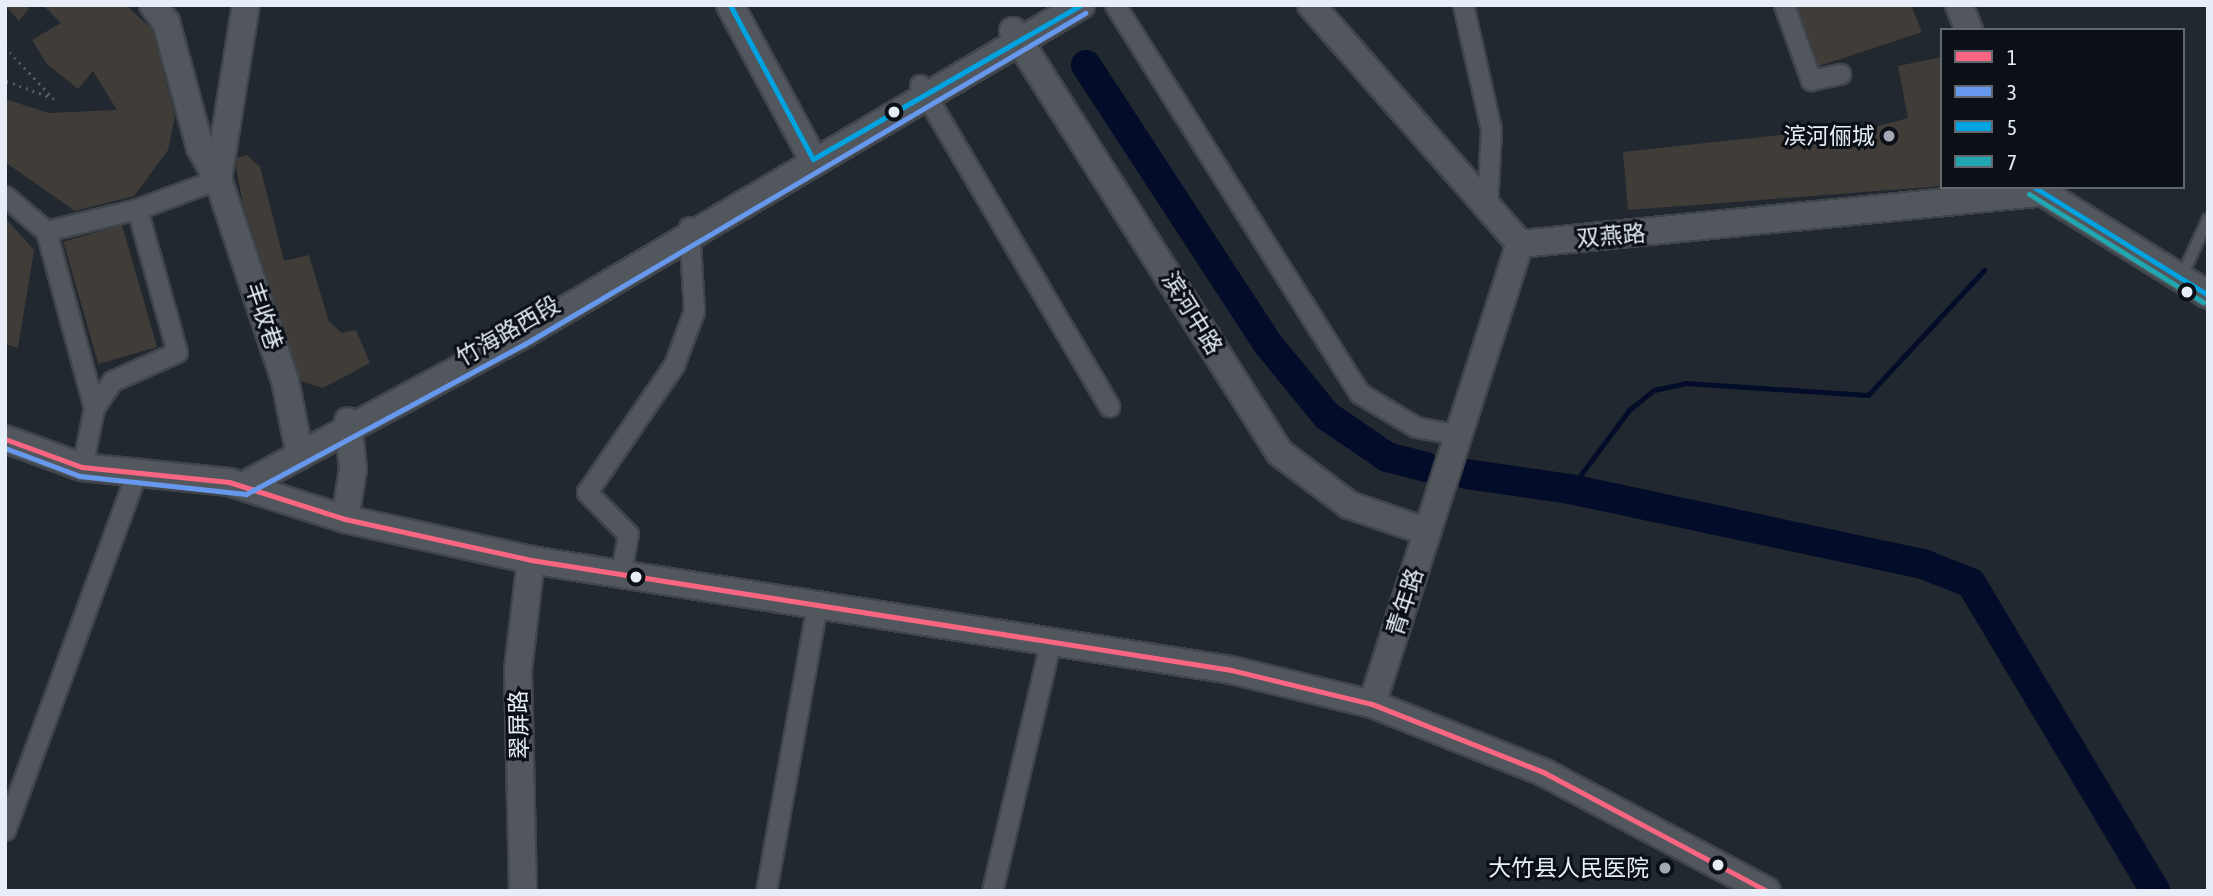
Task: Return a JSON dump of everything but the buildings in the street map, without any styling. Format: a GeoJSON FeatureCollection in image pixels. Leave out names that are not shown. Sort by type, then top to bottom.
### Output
{"type":"FeatureCollection","features":[{"type":"Feature","properties":{"kind":"street","name":"丰收巷"},"geometry":{"type":"LineString","coordinates":[[218,179],[246,5]]}},
{"type":"Feature","properties":{"kind":"street"},"geometry":{"type":"LineString","coordinates":[[730,5],[811,155]]}},
{"type":"Feature","properties":{"kind":"street","name":"竹海路西段"},"geometry":{"type":"LineString","coordinates":[[1016,36],[1059,5]]}},
{"type":"Feature","properties":{"kind":"street","name":"竹海路西段"},"geometry":{"type":"LineString","coordinates":[[236,484],[349,426],[689,229],[922,89],[1016,36],[1081,5]]}},
{"type":"Feature","properties":{"kind":"street"},"geometry":{"type":"LineString","coordinates":[[1115,5],[1359,393],[1416,427],[1460,435],[1520,244],[1311,5]]}},
{"type":"Feature","properties":{"kind":"street"},"geometry":{"type":"LineString","coordinates":[[1463,5],[1491,129],[1488,208]]}},
{"type":"Feature","properties":{"kind":"street"},"geometry":{"type":"LineString","coordinates":[[1784,5],[1811,80],[1840,74]]}},
{"type":"Feature","properties":{"kind":"street"},"geometry":{"type":"LineString","coordinates":[[1959,5],[1968,28]]}},
{"type":"Feature","properties":{"kind":"street","name":"丰收巷"},"geometry":{"type":"LineString","coordinates":[[156,6],[166,22],[200,147],[218,179],[285,380],[299,451]]}},
{"type":"Feature","properties":{"kind":"street","name":"滨河中路"},"geometry":{"type":"LineString","coordinates":[[1016,36],[1280,453],[1349,505],[1428,532]]}},
{"type":"Feature","properties":{"kind":"street"},"geometry":{"type":"LineString","coordinates":[[922,89],[1109,406]]}},
{"type":"Feature","properties":{"kind":"street"},"geometry":{"type":"LineString","coordinates":[[46,230],[137,209],[218,179]]}},
{"type":"Feature","properties":{"kind":"street","name":"双燕路"},"geometry":{"type":"LineString","coordinates":[[1520,244],[2036,190],[2208,295]]}},
{"type":"Feature","properties":{"kind":"street"},"geometry":{"type":"LineString","coordinates":[[5,196],[46,230],[94,408]]}},
{"type":"Feature","properties":{"kind":"street"},"geometry":{"type":"LineString","coordinates":[[82,467],[94,408],[112,381],[177,352],[137,209]]}},
{"type":"Feature","properties":{"kind":"street"},"geometry":{"type":"LineString","coordinates":[[621,573],[628,534],[587,492],[674,365],[694,311],[689,229]]}},
{"type":"Feature","properties":{"kind":"street"},"geometry":{"type":"LineString","coordinates":[[345,519],[353,469],[349,426]]}},
{"type":"Feature","properties":{"kind":"street","name":"青年路"},"geometry":{"type":"LineString","coordinates":[[1372,704],[1460,435]]}},
{"type":"Feature","properties":{"kind":"street"},"geometry":{"type":"LineString","coordinates":[[5,439],[82,467],[135,476],[236,484],[345,519],[531,560],[1231,670],[1372,704],[1545,773],[1767,891]]}},
{"type":"Feature","properties":{"kind":"street"},"geometry":{"type":"LineString","coordinates":[[5,830],[135,476]]}},
{"type":"Feature","properties":{"kind":"street","name":"翠屏路"},"geometry":{"type":"LineString","coordinates":[[523,891],[518,670],[531,560]]}},
{"type":"Feature","properties":{"kind":"street"},"geometry":{"type":"LineString","coordinates":[[766,891],[817,605]]}},
{"type":"Feature","properties":{"kind":"street"},"geometry":{"type":"LineString","coordinates":[[992,891],[1050,643]]}},
{"type":"Feature","properties":{"kind":"lane"},"geometry":{"type":"LineString","coordinates":[[2181,278],[2208,219]]}},
{"type":"Feature","properties":{"kind":"path"},"geometry":{"type":"LineString","coordinates":[[5,47],[54,99],[5,81]]}},
{"type":"Feature","properties":{"kind":"waterway"},"geometry":{"type":"LineString","coordinates":[[1086,65],[1268,344],[1327,416],[1387,457],[1426,467]]}},
{"type":"Feature","properties":{"kind":"waterway"},"geometry":{"type":"LineString","coordinates":[[1570,489],[1629,410],[1654,390],[1686,383],[1868,395],[1984,270]]}},
{"type":"Feature","properties":{"kind":"waterway"},"geometry":{"type":"LineString","coordinates":[[1466,474],[1570,489],[1923,564],[1971,583],[2155,891]]}},
{"type":"Feature","properties":{"kind":"transit line","name":"5"},"geometry":{"type":"LineString","coordinates":[[730,5],[813,159],[1081,5]]}},
{"type":"Feature","properties":{"kind":"transit line","name":"3"},"geometry":{"type":"LineString","coordinates":[[5,448],[80,476],[246,494],[523,345],[1085,13]]}},
{"type":"Feature","properties":{"kind":"transit line","name":"5"},"geometry":{"type":"LineString","coordinates":[[2037,189],[2208,295]]}},
{"type":"Feature","properties":{"kind":"transit line","name":"7"},"geometry":{"type":"LineString","coordinates":[[2029,194],[2203,302]]}},
{"type":"Feature","properties":{"kind":"transit line","name":"1"},"geometry":{"type":"LineString","coordinates":[[5,439],[82,467],[229,482],[345,519],[531,560],[1231,670],[1372,704],[1545,773],[1767,891]]}},
{"type":"Feature","properties":{"kind":"place","name":"滨河俪城"},"geometry":{"type":"Point","coordinates":[1889,136]}},
{"type":"Feature","properties":{"kind":"place","name":"大竹县人民医院"},"geometry":{"type":"Point","coordinates":[1665,868]}}]}
